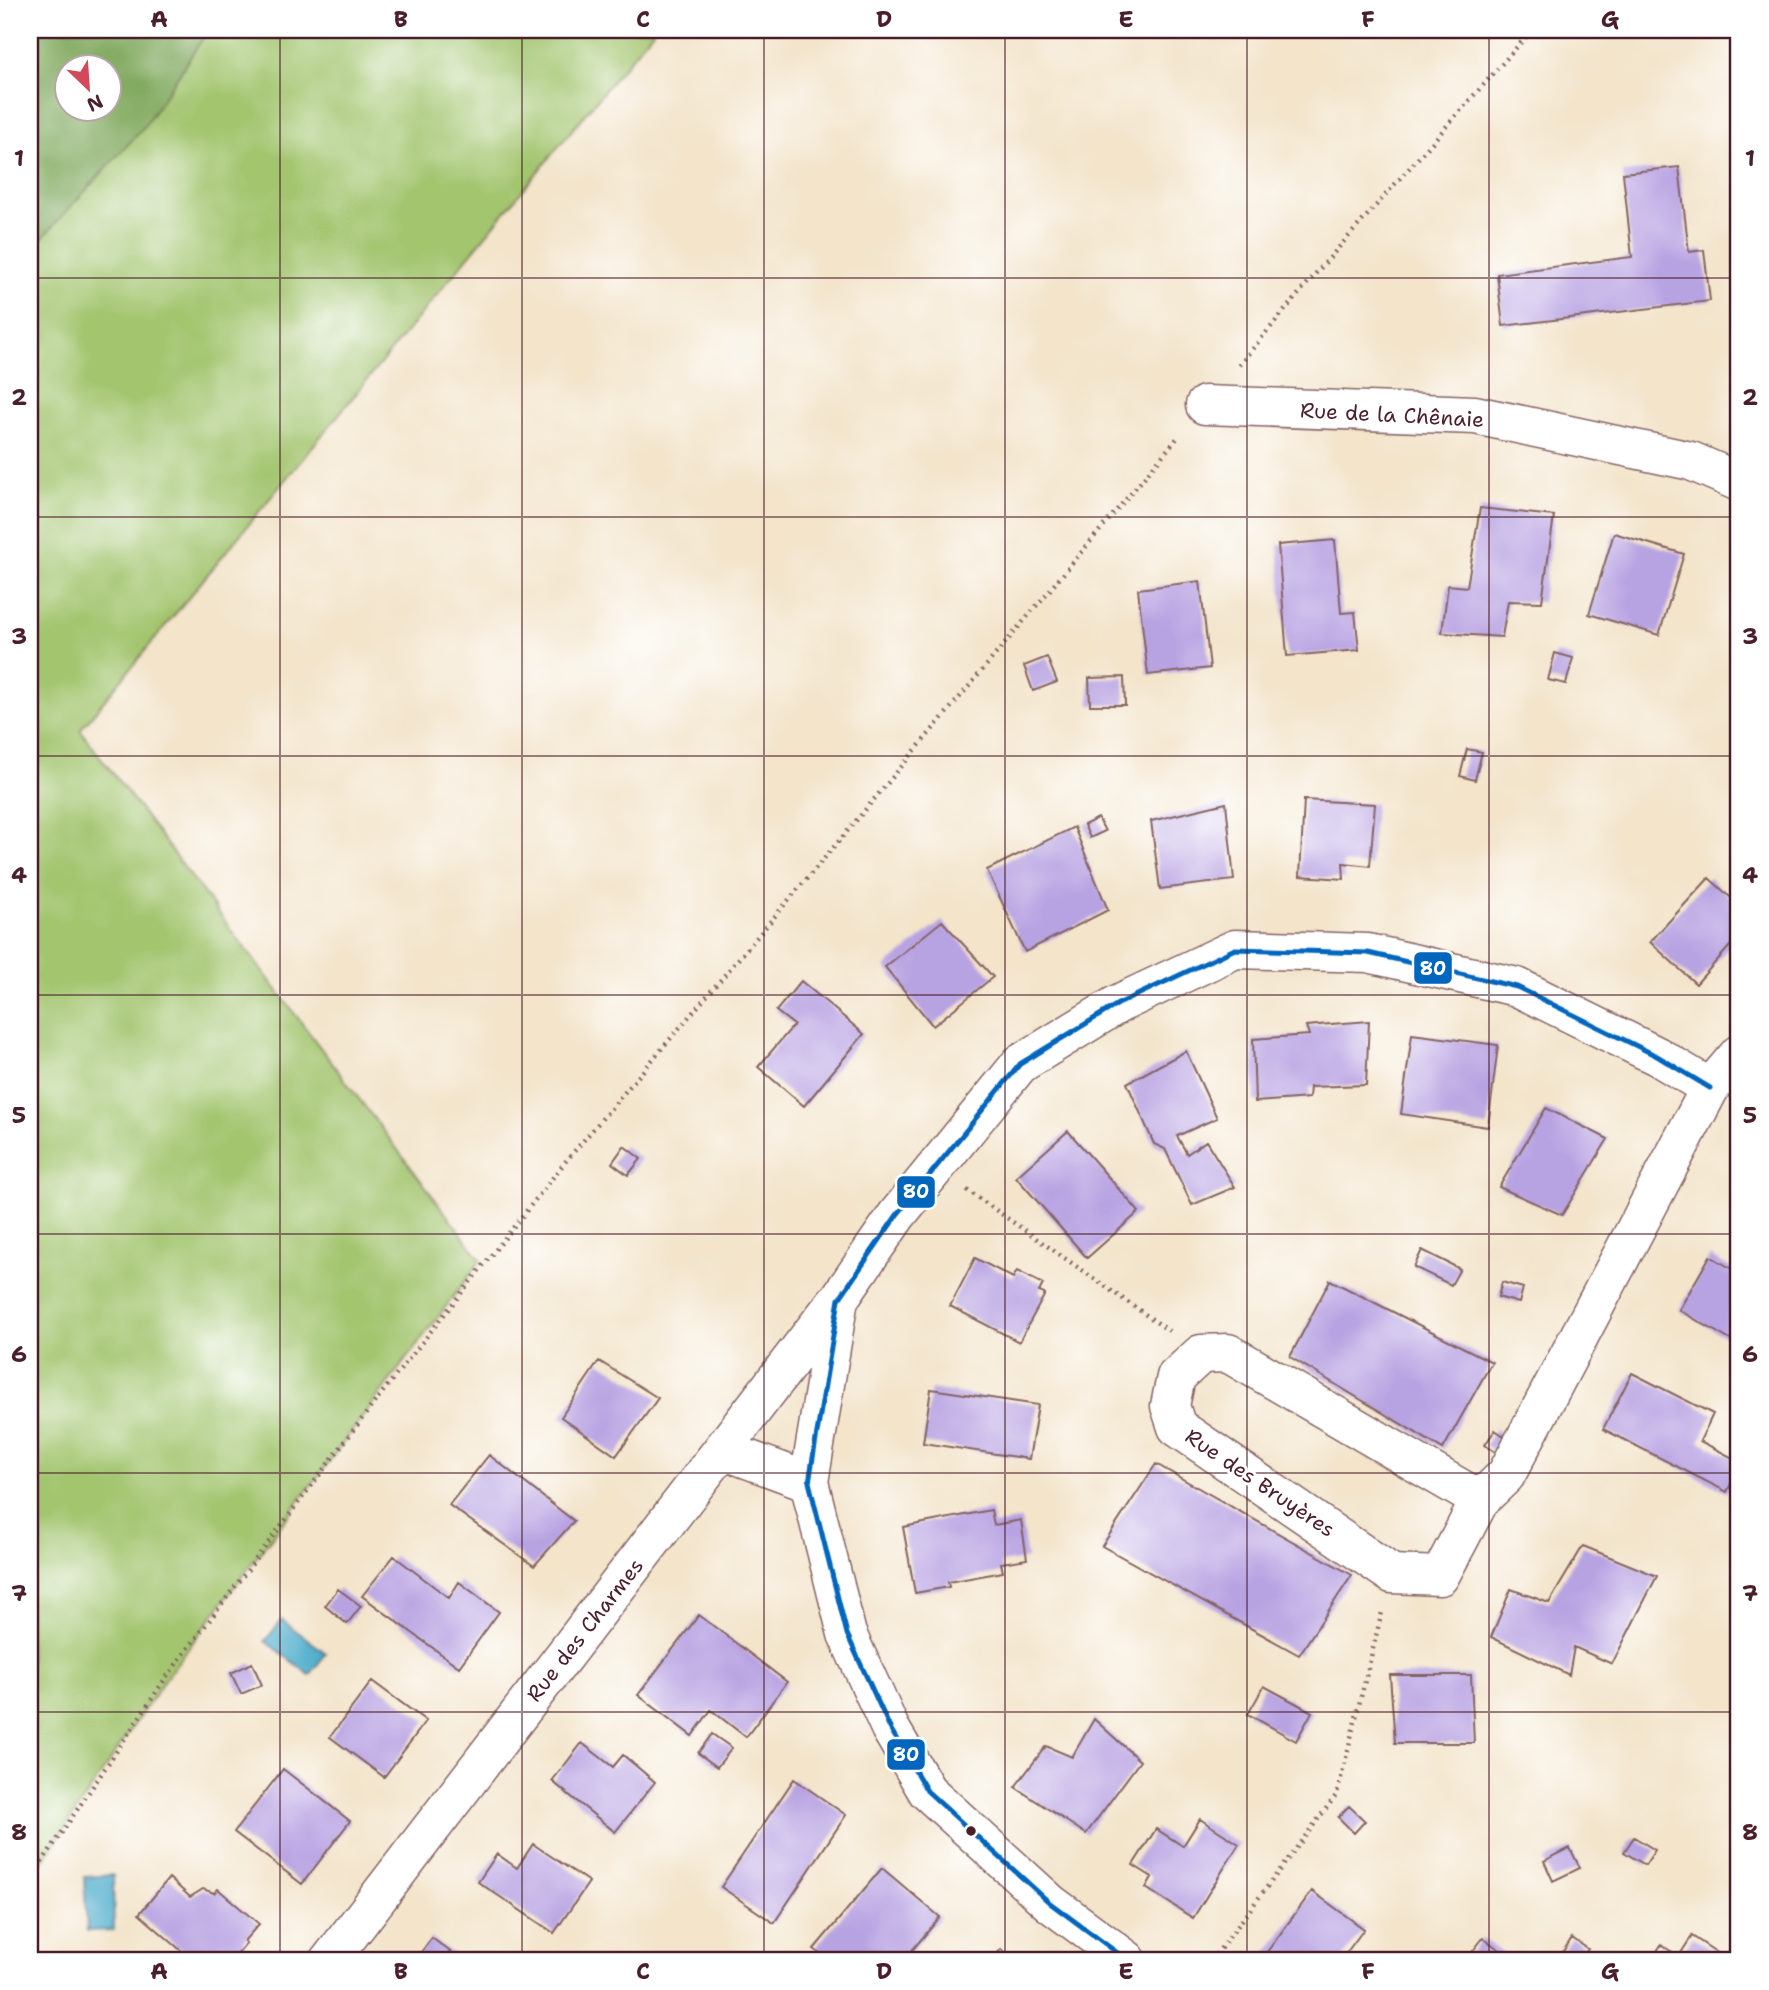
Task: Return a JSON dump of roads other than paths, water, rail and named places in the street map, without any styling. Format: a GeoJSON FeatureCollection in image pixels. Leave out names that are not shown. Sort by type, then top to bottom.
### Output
{"type":"FeatureCollection","features":[{"type":"Feature","properties":{"kind":"street","name":"Rue de la Chênaie"},"geometry":{"type":"LineString","coordinates":[[1205,405],[1475,415],[1691,461],[1739,482]]}},
{"type":"Feature","properties":{"kind":"street","name":"Rue des Charmes"},"geometry":{"type":"LineString","coordinates":[[330,1960],[839,1299],[897,1215],[1020,1064],[1118,1004],[1235,949],[1368,953],[1517,987],[1657,1056],[1710,1088]]}},
{"type":"Feature","properties":{"kind":"street"},"geometry":{"type":"LineString","coordinates":[[1480,1500],[1506,1475],[1710,1088],[1739,1054]]}},
{"type":"Feature","properties":{"kind":"street"},"geometry":{"type":"LineString","coordinates":[[839,1299],[809,1482],[847,1634],[890,1728],[927,1791],[1050,1903],[1127,1960]]}},
{"type":"Feature","properties":{"kind":"street","name":"Rue des Bruyères"},"geometry":{"type":"LineString","coordinates":[[1228,1353],[1480,1500],[1440,1576],[1392,1574],[1177,1427],[1170,1406],[1176,1377],[1201,1354],[1228,1353]]}},
{"type":"Feature","properties":{"kind":"street"},"geometry":{"type":"LineString","coordinates":[[723,1450],[809,1482]]}},
{"type":"Feature","properties":{"kind":"water"},"geometry":{"type":"Polygon","coordinates":[[[282,1620],[326,1653],[310,1675],[265,1641],[282,1620]]]}},
{"type":"Feature","properties":{"kind":"water"},"geometry":{"type":"Polygon","coordinates":[[[113,1875],[114,1930],[87,1931],[84,1877],[113,1875]]]}}]}
